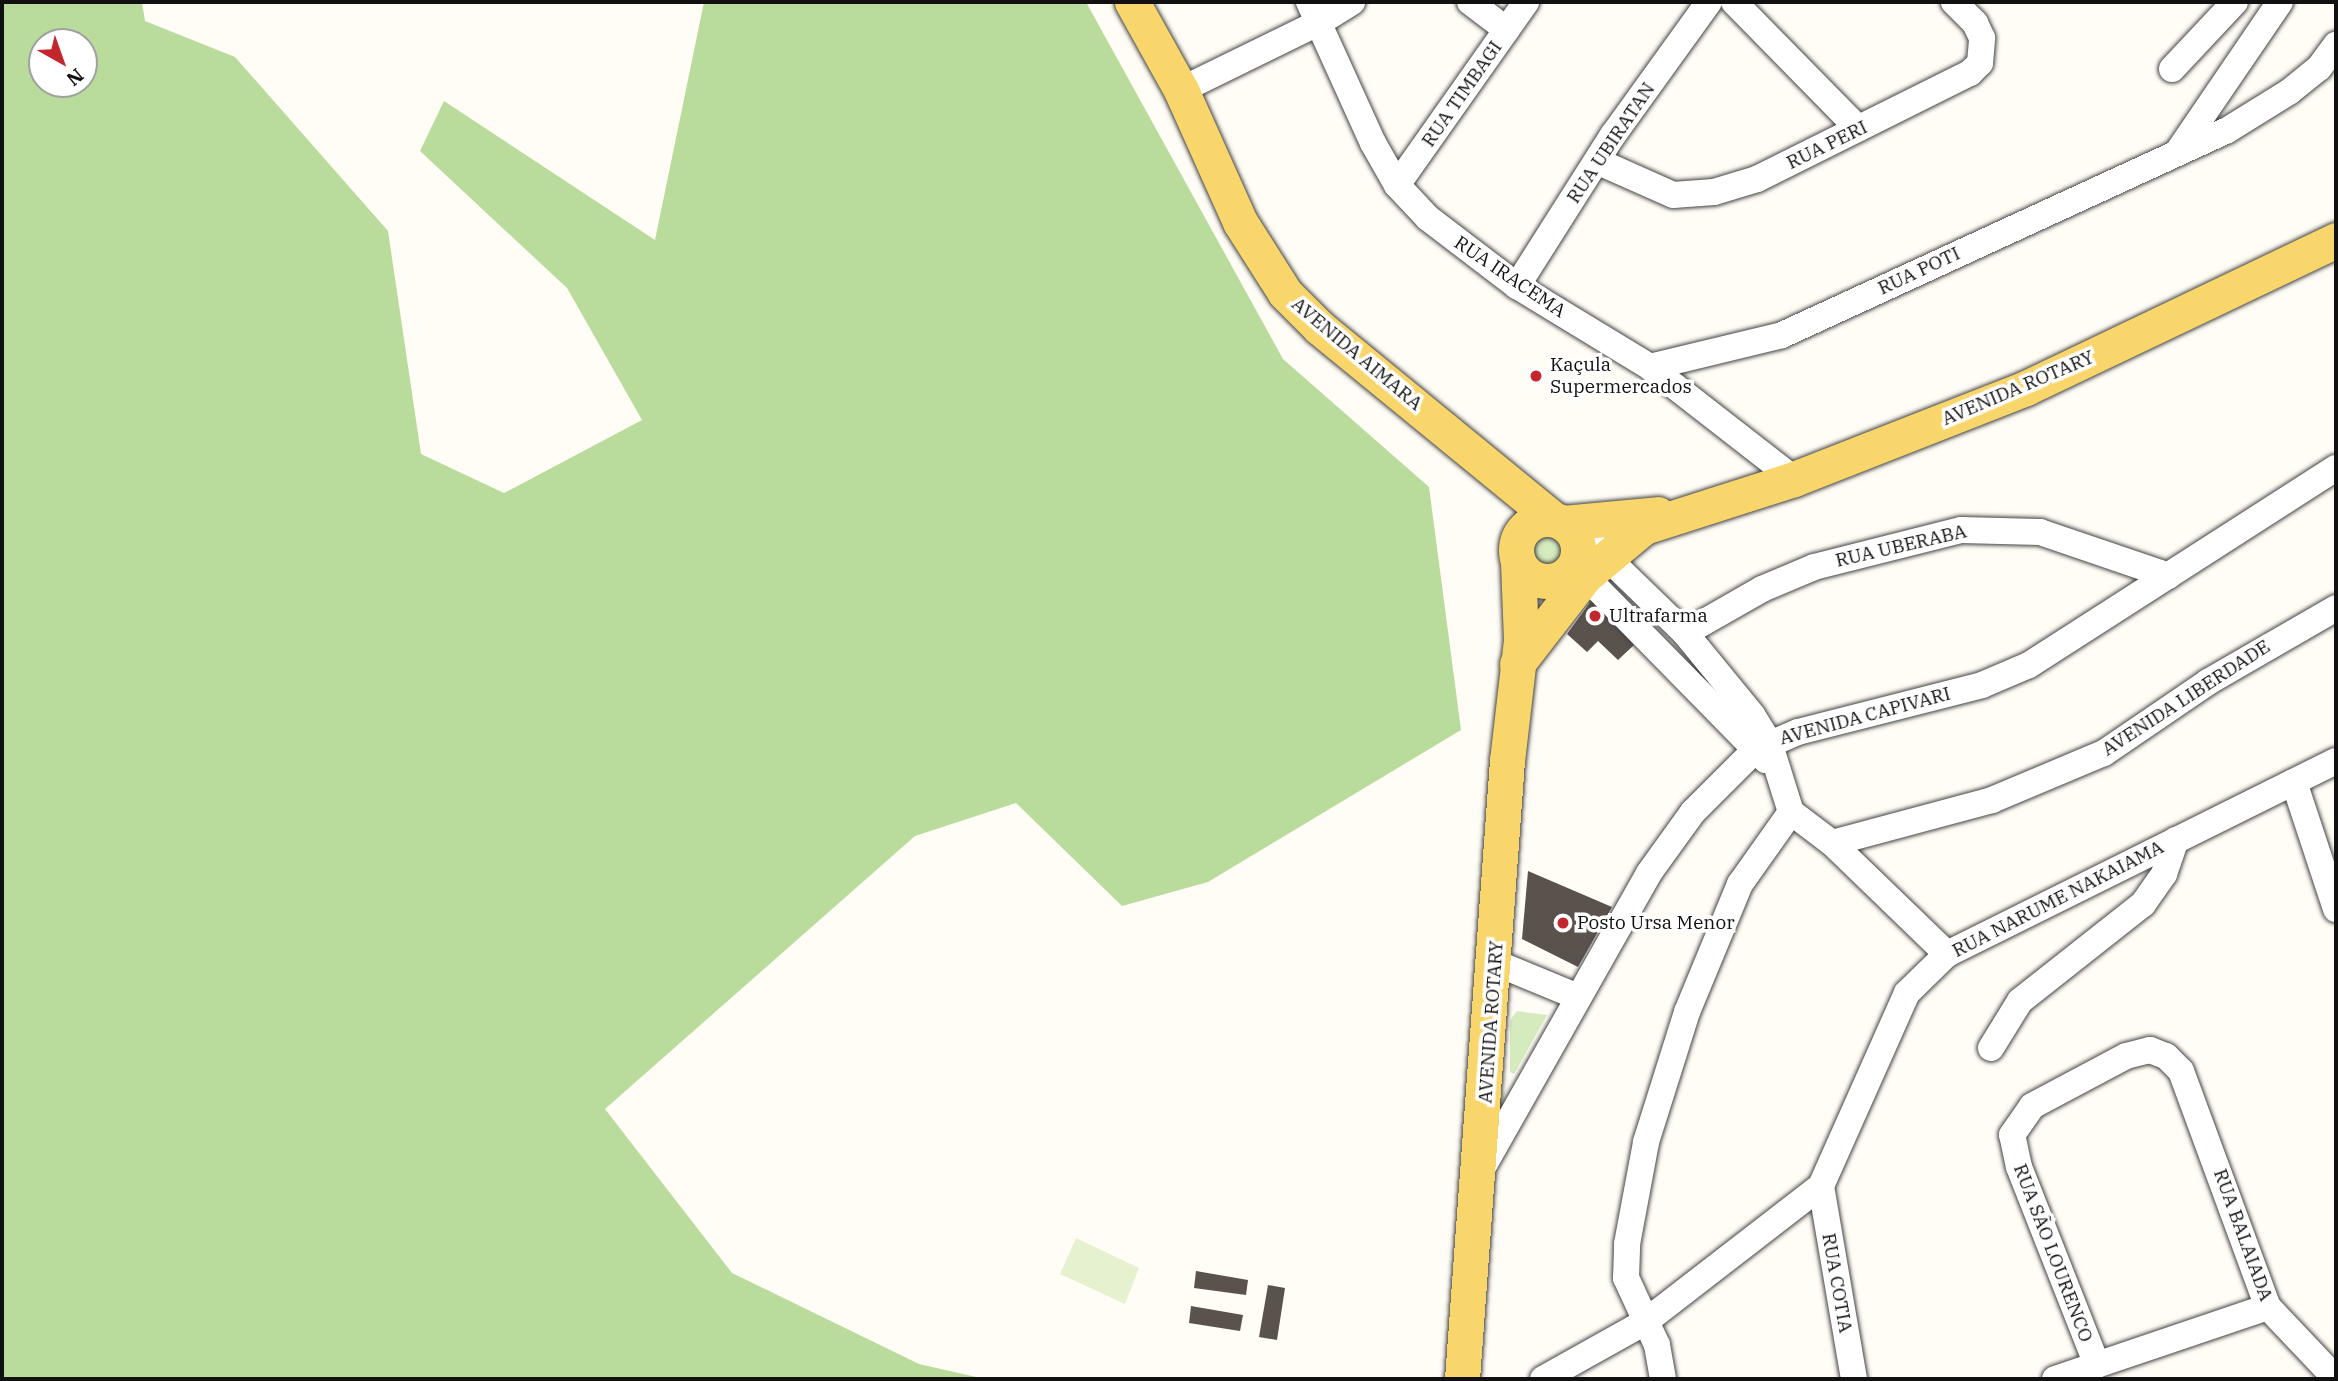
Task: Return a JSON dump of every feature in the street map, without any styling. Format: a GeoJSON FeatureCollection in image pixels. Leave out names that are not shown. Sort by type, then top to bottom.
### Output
{"type":"FeatureCollection","features":[{"type":"Feature","properties":{"kind":"main road","name":"AVENIDA AIMARA"},"geometry":{"type":"LineString","coordinates":[[1132,2],[1181,90],[1240,222],[1285,293],[1320,328],[1563,525]]}},
{"type":"Feature","properties":{"kind":"main road","name":"AVENIDA ROTARY"},"geometry":{"type":"LineString","coordinates":[[1517,664],[1595,565],[1631,534],[1689,509],[1794,479],[2026,388],[2336,240]]}},
{"type":"Feature","properties":{"kind":"main road","name":"AVENIDA ROTARY"},"geometry":{"type":"LineString","coordinates":[[1462,1379],[1521,640],[1517,555],[1496,481],[1483,458]]}},
{"type":"Feature","properties":{"kind":"main road","name":"AVENIDA ROTARY"},"geometry":{"type":"LineString","coordinates":[[1563,525],[1689,509]]}},
{"type":"Feature","properties":{"kind":"main road"},"geometry":{"type":"LineString","coordinates":[[1563,525],[1578,559],[1567,576],[1537,580],[1517,555],[1524,529],[1563,525]]}},
{"type":"Feature","properties":{"kind":"street"},"geometry":{"type":"LineString","coordinates":[[1181,90],[1315,12],[1353,2]]}},
{"type":"Feature","properties":{"kind":"street"},"geometry":{"type":"LineString","coordinates":[[1470,2],[1507,30]]}},
{"type":"Feature","properties":{"kind":"street","name":"RUA TIMBAGI"},"geometry":{"type":"LineString","coordinates":[[1397,185],[1526,2]]}},
{"type":"Feature","properties":{"kind":"street","name":"RUA UBIRATAN"},"geometry":{"type":"LineString","coordinates":[[1517,286],[1709,2]]}},
{"type":"Feature","properties":{"kind":"street"},"geometry":{"type":"LineString","coordinates":[[1734,2],[1858,128]]}},
{"type":"Feature","properties":{"kind":"street","name":"RUA PERI"},"geometry":{"type":"LineString","coordinates":[[1599,162],[1650,188],[1694,196],[1757,179],[1935,93],[1980,63],[1982,38],[1975,23],[1954,2]]}},
{"type":"Feature","properties":{"kind":"street"},"geometry":{"type":"LineString","coordinates":[[2172,69],[2235,2]]}},
{"type":"Feature","properties":{"kind":"street"},"geometry":{"type":"LineString","coordinates":[[2179,150],[2280,2]]}},
{"type":"Feature","properties":{"kind":"street","name":"RUA IRACEMA"},"geometry":{"type":"LineString","coordinates":[[1315,12],[1367,132],[1397,185],[1457,242],[1517,286],[1650,367],[1794,479]]}},
{"type":"Feature","properties":{"kind":"street","name":"RUA POTI"},"geometry":{"type":"LineString","coordinates":[[1650,367],[1782,335],[2225,131],[2289,92],[2319,68],[2336,46]]}},
{"type":"Feature","properties":{"kind":"street","name":"AVENIDA CAPIVARI"},"geometry":{"type":"LineString","coordinates":[[1480,1172],[1578,997],[1673,838],[1765,753],[2006,675],[2029,665],[2336,468]]}},
{"type":"Feature","properties":{"kind":"street"},"geometry":{"type":"LineString","coordinates":[[1563,525],[1595,565],[1765,753]]}},
{"type":"Feature","properties":{"kind":"street","name":"RUA UBERABA"},"geometry":{"type":"LineString","coordinates":[[1685,633],[1762,589],[1814,567],[1961,530],[2005,528],[2040,532],[2169,576]]}},
{"type":"Feature","properties":{"kind":"street"},"geometry":{"type":"LineString","coordinates":[[1595,565],[1685,633],[1765,753],[1791,812],[1832,843],[1947,954]]}},
{"type":"Feature","properties":{"kind":"street","name":"AVENIDA LIBERDADE"},"geometry":{"type":"LineString","coordinates":[[1832,843],[1992,800],[2104,753],[2220,674],[2336,608]]}},
{"type":"Feature","properties":{"kind":"street","name":"RUA NARUME NAKAIAMA"},"geometry":{"type":"LineString","coordinates":[[1543,1379],[1646,1322],[1821,1186],[1907,993],[1947,954],[2336,761]]}},
{"type":"Feature","properties":{"kind":"street"},"geometry":{"type":"LineString","coordinates":[[2294,782],[2336,909]]}},
{"type":"Feature","properties":{"kind":"street"},"geometry":{"type":"LineString","coordinates":[[1663,1379],[1657,1345],[1626,1278],[1627,1244],[1646,1142],[1687,1013],[1740,884],[1791,812]]}},
{"type":"Feature","properties":{"kind":"street"},"geometry":{"type":"LineString","coordinates":[[1991,1048],[2020,1001],[2143,904],[2164,874],[2176,840]]}},
{"type":"Feature","properties":{"kind":"street"},"geometry":{"type":"LineString","coordinates":[[1496,963],[1578,997]]}},
{"type":"Feature","properties":{"kind":"street","name":"RUA SÃO LOURENCO"},"geometry":{"type":"LineString","coordinates":[[2097,1366],[2019,1167],[2012,1135],[2032,1106],[2140,1050],[2166,1056],[2181,1071]]}},
{"type":"Feature","properties":{"kind":"street","name":"RUA BALAIADA"},"geometry":{"type":"LineString","coordinates":[[2181,1071],[2268,1307],[2336,1379]]}},
{"type":"Feature","properties":{"kind":"street","name":"RUA COTIA"},"geometry":{"type":"LineString","coordinates":[[1821,1186],[1854,1379]]}},
{"type":"Feature","properties":{"kind":"street"},"geometry":{"type":"LineString","coordinates":[[2055,1379],[2268,1307]]}},
{"type":"Feature","properties":{"kind":"green space"},"geometry":{"type":"Polygon","coordinates":[[[2,2],[142,2],[145,21],[235,57],[388,231],[421,454],[504,493],[642,420],[567,288],[420,151],[444,101],[655,240],[704,2],[1086,2],[1283,359],[1429,487],[1461,730],[1208,882],[1122,906],[1016,803],[915,836],[605,1109],[732,1273],[919,1364],[985,1379],[2,1379],[2,2]]]}},
{"type":"Feature","properties":{"kind":"green space"},"geometry":{"type":"Polygon","coordinates":[[[1549,532],[1557,533],[1563,538],[1568,544],[1568,560],[1563,566],[1557,571],[1549,572],[1541,571],[1535,566],[1530,560],[1529,552],[1530,544],[1535,538],[1541,533],[1549,532]]]}},
{"type":"Feature","properties":{"kind":"green space"},"geometry":{"type":"Polygon","coordinates":[[[1517,1011],[1547,1015],[1514,1074],[1510,1072],[1510,1020],[1517,1011]]]}},
{"type":"Feature","properties":{"kind":"green space"},"geometry":{"type":"Polygon","coordinates":[[[1076,1238],[1139,1268],[1125,1304],[1060,1274],[1076,1238]]]}},
{"type":"Feature","properties":{"kind":"building","name":"Ultrafarma"},"geometry":{"type":"Polygon","coordinates":[[[1594,597],[1634,645],[1618,660],[1598,641],[1587,652],[1567,634],[1594,597]]]}},
{"type":"Feature","properties":{"kind":"building","name":"Posto Ursa Menor"},"geometry":{"type":"Polygon","coordinates":[[[1528,871],[1612,907],[1578,967],[1522,939],[1528,871]]]}},
{"type":"Feature","properties":{"kind":"building"},"geometry":{"type":"Polygon","coordinates":[[[1196,1271],[1248,1280],[1246,1295],[1194,1288],[1196,1271]]]}},
{"type":"Feature","properties":{"kind":"building"},"geometry":{"type":"Polygon","coordinates":[[[1268,1285],[1285,1288],[1277,1340],[1259,1337],[1268,1285]]]}},
{"type":"Feature","properties":{"kind":"building"},"geometry":{"type":"Polygon","coordinates":[[[1191,1306],[1243,1315],[1240,1331],[1189,1323],[1191,1306]]]}},
{"type":"Feature","properties":{"kind":"place","name":"Kaçula Supermercados"},"geometry":{"type":"Point","coordinates":[1536,376]}},
{"type":"Feature","properties":{"kind":"place","name":"Ultrafarma"},"geometry":{"type":"Point","coordinates":[1595,616]}},
{"type":"Feature","properties":{"kind":"place","name":"Posto Ursa Menor"},"geometry":{"type":"Point","coordinates":[1563,923]}}]}
